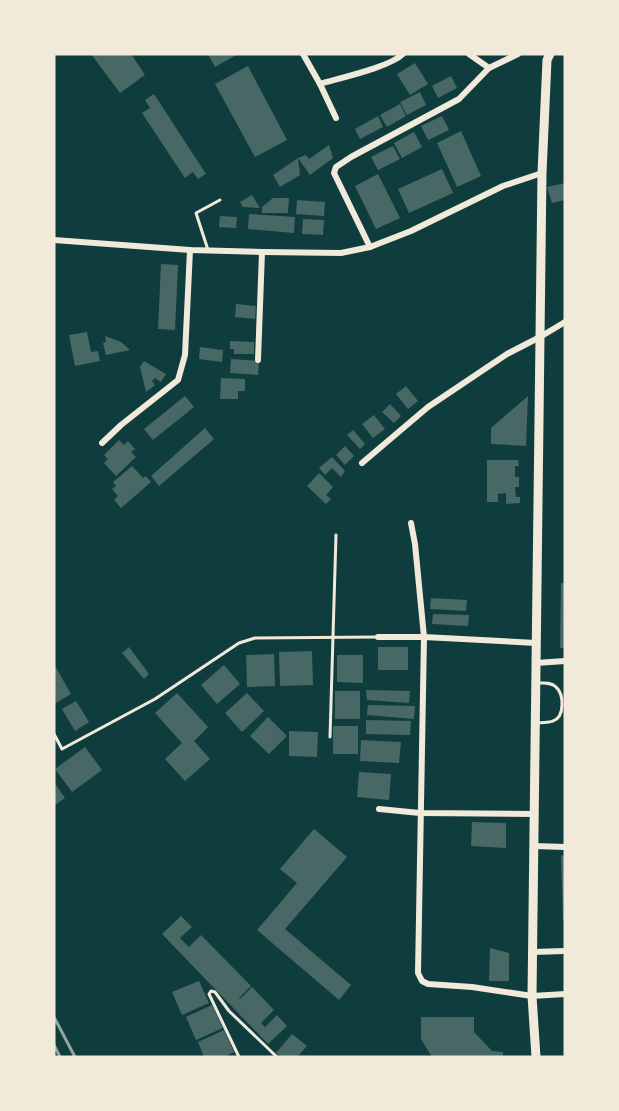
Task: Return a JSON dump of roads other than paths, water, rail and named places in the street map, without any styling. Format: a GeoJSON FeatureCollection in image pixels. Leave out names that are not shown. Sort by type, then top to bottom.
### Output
{"type":"FeatureCollection","features":[{"type":"Feature","properties":{"kind":"main road"},"geometry":{"type":"LineString","coordinates":[[536,1057],[532,952],[542,173],[547,60],[550,54]]}},
{"type":"Feature","properties":{"kind":"street"},"geometry":{"type":"LineString","coordinates":[[303,54],[336,118]]}},
{"type":"Feature","properties":{"kind":"street"},"geometry":{"type":"LineString","coordinates":[[320,84],[386,64],[404,54]]}},
{"type":"Feature","properties":{"kind":"street"},"geometry":{"type":"LineString","coordinates":[[469,54],[489,68]]}},
{"type":"Feature","properties":{"kind":"street"},"geometry":{"type":"LineString","coordinates":[[370,247],[334,173],[336,167],[459,99],[489,68],[518,54]]}},
{"type":"Feature","properties":{"kind":"street"},"geometry":{"type":"LineString","coordinates":[[54,240],[190,250],[341,253],[370,247],[411,231],[503,186],[542,173]]}},
{"type":"Feature","properties":{"kind":"street"},"geometry":{"type":"LineString","coordinates":[[102,443],[178,380],[185,356],[190,250]]}},
{"type":"Feature","properties":{"kind":"street"},"geometry":{"type":"LineString","coordinates":[[258,360],[262,252]]}},
{"type":"Feature","properties":{"kind":"street"},"geometry":{"type":"LineString","coordinates":[[362,463],[428,407],[507,354],[565,322]]}},
{"type":"Feature","properties":{"kind":"street"},"geometry":{"type":"LineString","coordinates":[[411,523],[424,637],[418,973],[422,981],[428,984],[472,987],[532,996],[565,994]]}},
{"type":"Feature","properties":{"kind":"street"},"geometry":{"type":"LineString","coordinates":[[378,637],[424,637],[536,644]]}},
{"type":"Feature","properties":{"kind":"street"},"geometry":{"type":"LineString","coordinates":[[536,663],[565,661]]}},
{"type":"Feature","properties":{"kind":"street"},"geometry":{"type":"LineString","coordinates":[[379,809],[420,813],[534,814]]}},
{"type":"Feature","properties":{"kind":"street"},"geometry":{"type":"LineString","coordinates":[[534,846],[565,847]]}},
{"type":"Feature","properties":{"kind":"street"},"geometry":{"type":"LineString","coordinates":[[532,952],[565,951]]}},
{"type":"Feature","properties":{"kind":"lane"},"geometry":{"type":"LineString","coordinates":[[208,250],[196,213],[220,200]]}},
{"type":"Feature","properties":{"kind":"lane"},"geometry":{"type":"LineString","coordinates":[[330,737],[336,535]]}},
{"type":"Feature","properties":{"kind":"lane"},"geometry":{"type":"LineString","coordinates":[[54,734],[62,749],[155,699],[247,640],[255,638],[378,637]]}},
{"type":"Feature","properties":{"kind":"lane"},"geometry":{"type":"LineString","coordinates":[[536,683],[549,683],[558,688],[565,687]]}},
{"type":"Feature","properties":{"kind":"lane"},"geometry":{"type":"LineString","coordinates":[[535,723],[552,722],[561,715],[558,688]]}},
{"type":"Feature","properties":{"kind":"lane"},"geometry":{"type":"LineString","coordinates":[[239,1057],[209,993],[211,991],[215,992],[229,1011],[278,1057]]}},
{"type":"Feature","properties":{"kind":"railway"},"geometry":{"type":"LineString","coordinates":[[54,1017],[75,1057]]}},
{"type":"Feature","properties":{"kind":"railway"},"geometry":{"type":"LineString","coordinates":[[54,1045],[60,1057]]}}]}
